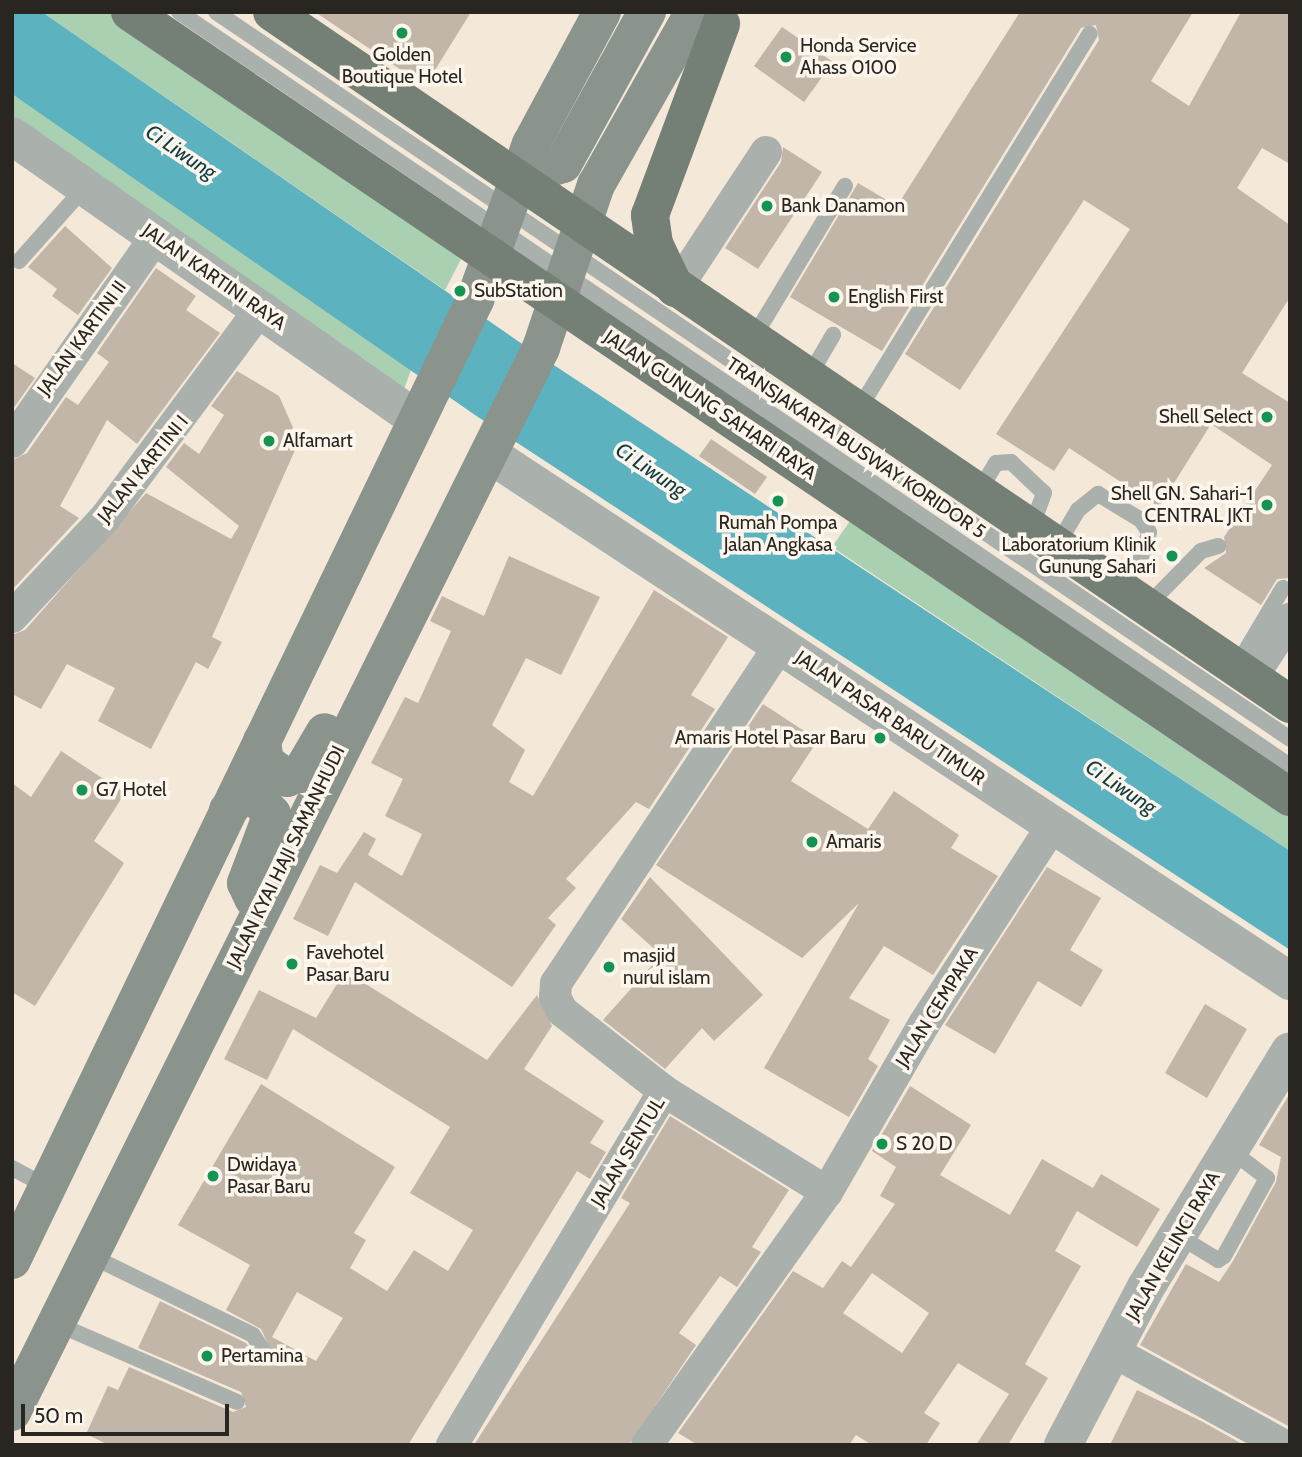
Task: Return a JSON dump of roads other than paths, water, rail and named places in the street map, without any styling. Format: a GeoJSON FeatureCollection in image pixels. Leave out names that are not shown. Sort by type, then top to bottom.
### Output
{"type":"FeatureCollection","features":[{"type":"Feature","properties":{"kind":"main road","name":"JALAN GUNUNG SAHARI RAYA"},"geometry":{"type":"LineString","coordinates":[[130,12],[508,210],[572,252],[1290,797]]}},
{"type":"Feature","properties":{"kind":"main road","name":"JALAN GUNUNG SAHARI RAYA"},"geometry":{"type":"LineString","coordinates":[[272,12],[371,64],[508,210],[572,252],[676,289],[1290,705]]}},
{"type":"Feature","properties":{"kind":"main road"},"geometry":{"type":"LineString","coordinates":[[12,1260],[473,305],[531,144],[602,12]]}},
{"type":"Feature","properties":{"kind":"main road"},"geometry":{"type":"LineString","coordinates":[[508,210],[563,164],[648,12]]}},
{"type":"Feature","properties":{"kind":"main road"},"geometry":{"type":"LineString","coordinates":[[572,252],[615,196],[714,16]]}},
{"type":"Feature","properties":{"kind":"main road"},"geometry":{"type":"LineString","coordinates":[[676,289],[654,244],[650,215],[714,16]]}},
{"type":"Feature","properties":{"kind":"main road","name":"JALAN KYAI HAJI SAMANHUDI"},"geometry":{"type":"LineString","coordinates":[[12,1412],[91,1256],[259,909],[539,353],[572,252]]}},
{"type":"Feature","properties":{"kind":"main road"},"geometry":{"type":"LineString","coordinates":[[262,741],[265,762],[287,778],[302,771],[333,719],[358,712]]}},
{"type":"Feature","properties":{"kind":"main road"},"geometry":{"type":"LineString","coordinates":[[228,810],[243,794],[256,797],[272,814],[246,883],[259,909]]}},
{"type":"Feature","properties":{"kind":"street","name":"JALAN KARTINI RAYA"},"geometry":{"type":"LineString","coordinates":[[12,136],[260,309],[423,406]]}},
{"type":"Feature","properties":{"kind":"street"},"geometry":{"type":"LineString","coordinates":[[676,289],[766,152]]}},
{"type":"Feature","properties":{"kind":"street","name":"JALAN KARTINI II"},"geometry":{"type":"LineString","coordinates":[[14,434],[156,236]]}},
{"type":"Feature","properties":{"kind":"street","name":"JALAN KARTINI I"},"geometry":{"type":"LineString","coordinates":[[12,617],[105,518],[260,309]]}},
{"type":"Feature","properties":{"kind":"street","name":"JALAN PASAR BARU TIMUR"},"geometry":{"type":"LineString","coordinates":[[494,445],[780,645],[1290,981]]}},
{"type":"Feature","properties":{"kind":"street"},"geometry":{"type":"LineString","coordinates":[[1243,673],[1290,619]]}},
{"type":"Feature","properties":{"kind":"street","name":"JALAN SENTUL"},"geometry":{"type":"LineString","coordinates":[[453,1445],[664,1091],[562,1011],[556,983],[780,645]]}},
{"type":"Feature","properties":{"kind":"street","name":"JALAN CEMPAKA"},"geometry":{"type":"LineString","coordinates":[[647,1445],[827,1192],[924,1024],[1052,826]]}},
{"type":"Feature","properties":{"kind":"street","name":"JALAN KELINCI RAYA"},"geometry":{"type":"LineString","coordinates":[[1063,1445],[1177,1235],[1290,1051]]}},
{"type":"Feature","properties":{"kind":"street"},"geometry":{"type":"LineString","coordinates":[[664,1091],[827,1192]]}},
{"type":"Feature","properties":{"kind":"street"},"geometry":{"type":"LineString","coordinates":[[1114,1352],[1283,1445]]}},
{"type":"Feature","properties":{"kind":"lane"},"geometry":{"type":"LineString","coordinates":[[179,12],[469,211],[508,210]]}},
{"type":"Feature","properties":{"kind":"lane"},"geometry":{"type":"LineString","coordinates":[[216,12],[508,210]]}},
{"type":"Feature","properties":{"kind":"lane"},"geometry":{"type":"LineString","coordinates":[[857,412],[1090,34]]}},
{"type":"Feature","properties":{"kind":"lane"},"geometry":{"type":"LineString","coordinates":[[19,261],[85,187]]}},
{"type":"Feature","properties":{"kind":"lane"},"geometry":{"type":"LineString","coordinates":[[752,341],[845,187]]}},
{"type":"Feature","properties":{"kind":"lane","name":"TRANSJAKARTA BUSWAY KORIDOR 5"},"geometry":{"type":"LineString","coordinates":[[572,252],[1290,739]]}},
{"type":"Feature","properties":{"kind":"lane","name":"TRANSJAKARTA BUSWAY KORIDOR 5"},"geometry":{"type":"LineString","coordinates":[[572,252],[1290,766]]}},
{"type":"Feature","properties":{"kind":"lane"},"geometry":{"type":"LineString","coordinates":[[808,378],[834,335]]}},
{"type":"Feature","properties":{"kind":"lane"},"geometry":{"type":"LineString","coordinates":[[1043,538],[1098,494],[1141,520],[1149,533],[1132,598]]}},
{"type":"Feature","properties":{"kind":"lane"},"geometry":{"type":"LineString","coordinates":[[1132,598],[1201,551],[1218,545]]}},
{"type":"Feature","properties":{"kind":"lane"},"geometry":{"type":"LineString","coordinates":[[1243,673],[1283,588]]}},
{"type":"Feature","properties":{"kind":"lane"},"geometry":{"type":"LineString","coordinates":[[1177,1235],[1218,1260],[1224,1256],[1267,1178],[1229,1149]]}},
{"type":"Feature","properties":{"kind":"lane"},"geometry":{"type":"LineString","coordinates":[[12,1168],[47,1187]]}},
{"type":"Feature","properties":{"kind":"lane"},"geometry":{"type":"LineString","coordinates":[[91,1256],[253,1335],[262,1349]]}},
{"type":"Feature","properties":{"kind":"lane"},"geometry":{"type":"LineString","coordinates":[[57,1325],[237,1402]]}},
{"type":"Feature","properties":{"kind":"water","name":"Ci Liwung"},"geometry":{"type":"Polygon","coordinates":[[[12,12],[42,12],[528,348],[1290,851],[1290,950],[475,415],[12,94],[12,12]]]}},
{"type":"Feature","properties":{"kind":"place","name":"Golden Boutique Hotel"},"geometry":{"type":"Point","coordinates":[402,33]}},
{"type":"Feature","properties":{"kind":"place","name":"Honda Service Ahass 0100"},"geometry":{"type":"Point","coordinates":[786,57]}},
{"type":"Feature","properties":{"kind":"place","name":"Bank Danamon"},"geometry":{"type":"Point","coordinates":[767,206]}},
{"type":"Feature","properties":{"kind":"place","name":"SubStation"},"geometry":{"type":"Point","coordinates":[460,291]}},
{"type":"Feature","properties":{"kind":"place","name":"English First"},"geometry":{"type":"Point","coordinates":[834,297]}},
{"type":"Feature","properties":{"kind":"place","name":"Shell Select"},"geometry":{"type":"Point","coordinates":[1267,417]}},
{"type":"Feature","properties":{"kind":"place","name":"Alfamart"},"geometry":{"type":"Point","coordinates":[269,441]}},
{"type":"Feature","properties":{"kind":"place","name":"Rumah Pompa Jalan Angkasa"},"geometry":{"type":"Point","coordinates":[778,501]}},
{"type":"Feature","properties":{"kind":"place","name":"Shell GN. Sahari-1 CENTRAL JKT"},"geometry":{"type":"Point","coordinates":[1267,505]}},
{"type":"Feature","properties":{"kind":"place","name":"Laboratorium Klinik Gunung Sahari"},"geometry":{"type":"Point","coordinates":[1172,556]}},
{"type":"Feature","properties":{"kind":"place","name":"Amaris Hotel Pasar Baru"},"geometry":{"type":"Point","coordinates":[880,738]}},
{"type":"Feature","properties":{"kind":"place","name":"G7 Hotel"},"geometry":{"type":"Point","coordinates":[82,790]}},
{"type":"Feature","properties":{"kind":"place","name":"Amaris"},"geometry":{"type":"Point","coordinates":[812,842]}},
{"type":"Feature","properties":{"kind":"place","name":"Favehotel Pasar Baru"},"geometry":{"type":"Point","coordinates":[292,964]}},
{"type":"Feature","properties":{"kind":"place","name":"masjid nurul islam"},"geometry":{"type":"Point","coordinates":[609,967]}},
{"type":"Feature","properties":{"kind":"place","name":"S 20 D"},"geometry":{"type":"Point","coordinates":[882,1144]}},
{"type":"Feature","properties":{"kind":"place","name":"Dwidaya Pasar Baru"},"geometry":{"type":"Point","coordinates":[213,1176]}},
{"type":"Feature","properties":{"kind":"place","name":"Pertamina"},"geometry":{"type":"Point","coordinates":[207,1356]}}]}
